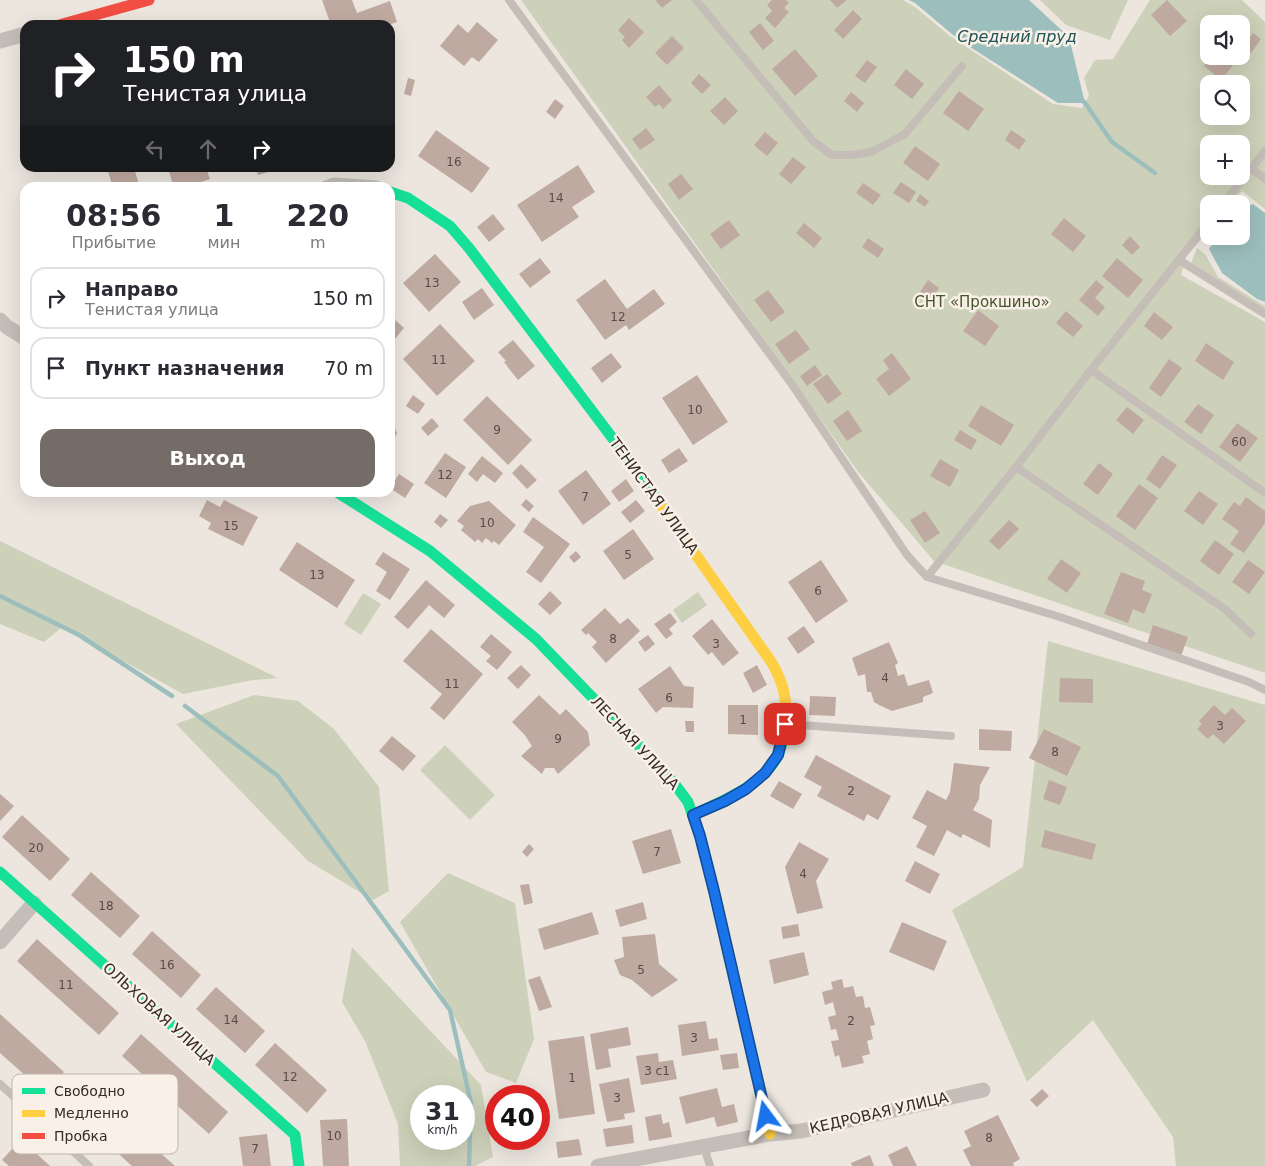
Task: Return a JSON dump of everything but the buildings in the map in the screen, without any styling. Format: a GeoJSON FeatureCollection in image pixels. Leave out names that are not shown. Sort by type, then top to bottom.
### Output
{"type":"FeatureCollection","features":[{"type":"Feature","properties":{"kind":"street"},"geometry":{"type":"LineString","coordinates":[[77,20],[150,0]]}},
{"type":"Feature","properties":{"kind":"street"},"geometry":{"type":"LineString","coordinates":[[0,41],[20,35]]}},
{"type":"Feature","properties":{"kind":"street","name":"ТЕНИСТАЯ УЛИЦА"},"geometry":{"type":"LineString","coordinates":[[395,194],[408,198],[450,226],[470,248],[626,456],[779,673],[786,695],[785,724],[778,755],[765,773],[746,789],[725,801],[693,815]]}},
{"type":"Feature","properties":{"kind":"street"},"geometry":{"type":"LineString","coordinates":[[0,320],[20,335]]}},
{"type":"Feature","properties":{"kind":"street","name":"ЛЕСНАЯ УЛИЦА"},"geometry":{"type":"LineString","coordinates":[[345,497],[430,551],[536,638],[672,779],[688,802],[700,836],[714,891],[770,1134]]}},
{"type":"Feature","properties":{"kind":"street","name":"ОЛЬХОВАЯ УЛИЦА"},"geometry":{"type":"LineString","coordinates":[[0,872],[295,1135],[299,1166]]}},
{"type":"Feature","properties":{"kind":"street"},"geometry":{"type":"LineString","coordinates":[[0,942],[34,903]]}},
{"type":"Feature","properties":{"kind":"street","name":"КЕДРОВАЯ УЛИЦА"},"geometry":{"type":"LineString","coordinates":[[598,1166],[770,1134],[800,1131],[983,1090]]}},
{"type":"Feature","properties":{"kind":"lane"},"geometry":{"type":"LineString","coordinates":[[509,0],[793,386],[907,555],[927,577],[1060,617],[1249,682],[1265,690]]}},
{"type":"Feature","properties":{"kind":"lane"},"geometry":{"type":"LineString","coordinates":[[696,0],[813,141],[832,155],[852,155],[871,152],[905,134],[962,66]]}},
{"type":"Feature","properties":{"kind":"lane"},"geometry":{"type":"LineString","coordinates":[[1230,195],[1265,151]]}},
{"type":"Feature","properties":{"kind":"lane"},"geometry":{"type":"LineString","coordinates":[[1251,168],[1265,179]]}},
{"type":"Feature","properties":{"kind":"lane"},"geometry":{"type":"LineString","coordinates":[[927,577],[1200,233]]}},
{"type":"Feature","properties":{"kind":"lane"},"geometry":{"type":"LineString","coordinates":[[1179,260],[1265,314]]}},
{"type":"Feature","properties":{"kind":"lane"},"geometry":{"type":"LineString","coordinates":[[1091,370],[1265,493]]}},
{"type":"Feature","properties":{"kind":"lane"},"geometry":{"type":"LineString","coordinates":[[1016,467],[1225,609],[1251,634]]}},
{"type":"Feature","properties":{"kind":"lane"},"geometry":{"type":"LineString","coordinates":[[785,724],[951,736]]}},
{"type":"Feature","properties":{"kind":"lane"},"geometry":{"type":"LineString","coordinates":[[0,1084],[12,1095]]}},
{"type":"Feature","properties":{"kind":"lane"},"geometry":{"type":"LineString","coordinates":[[704,1147],[710,1166]]}},
{"type":"Feature","properties":{"kind":"lane"},"geometry":{"type":"LineString","coordinates":[[76,1154],[89,1166]]}},
{"type":"Feature","properties":{"kind":"green space","name":"СНТ «Прокшино»"},"geometry":{"type":"Polygon","coordinates":[[[521,0],[903,0],[915,7],[950,36],[1053,104],[1082,108],[1089,96],[1084,78],[1095,60],[1113,59],[1150,0],[1242,0],[1265,22],[1265,209],[1250,197],[1250,195],[1242,191],[1239,195],[1200,195],[1200,241],[1186,257],[1181,275],[1265,322],[1265,673],[934,561],[859,473],[521,0]]]}},
{"type":"Feature","properties":{"kind":"green space"},"geometry":{"type":"Polygon","coordinates":[[[1040,0],[1128,0],[1110,40],[1066,25],[1040,0]]]}},
{"type":"Feature","properties":{"kind":"green space"},"geometry":{"type":"Polygon","coordinates":[[[1197,248],[1205,254],[1218,277],[1265,306],[1265,313],[1190,266],[1197,248]]]}},
{"type":"Feature","properties":{"kind":"green space"},"geometry":{"type":"Polygon","coordinates":[[[0,541],[278,678],[253,680],[183,694],[62,627],[44,642],[0,624],[0,541]]]}},
{"type":"Feature","properties":{"kind":"green space"},"geometry":{"type":"Polygon","coordinates":[[[698,592],[707,605],[682,623],[673,610],[698,592]]]}},
{"type":"Feature","properties":{"kind":"green space"},"geometry":{"type":"Polygon","coordinates":[[[363,593],[381,604],[361,635],[344,624],[363,593]]]}},
{"type":"Feature","properties":{"kind":"green space"},"geometry":{"type":"Polygon","coordinates":[[[1048,641],[1265,705],[1265,1166],[1176,1166],[1173,1137],[1093,1020],[1027,1082],[952,910],[1023,867],[1048,641]]]}},
{"type":"Feature","properties":{"kind":"green space"},"geometry":{"type":"Polygon","coordinates":[[[254,695],[298,701],[334,729],[379,787],[389,891],[373,900],[308,861],[176,724],[254,695]]]}},
{"type":"Feature","properties":{"kind":"green space"},"geometry":{"type":"Polygon","coordinates":[[[445,745],[495,795],[470,820],[420,770],[445,745]]]}},
{"type":"Feature","properties":{"kind":"green space"},"geometry":{"type":"Polygon","coordinates":[[[448,873],[515,903],[534,1039],[516,1083],[486,1072],[400,922],[448,873]]]}},
{"type":"Feature","properties":{"kind":"green space"},"geometry":{"type":"Polygon","coordinates":[[[352,947],[481,1085],[485,1109],[485,1150],[492,1150],[493,1157],[475,1166],[400,1166],[398,1124],[365,1041],[342,1002],[352,947]]]}},
{"type":"Feature","properties":{"kind":"water","name":"Средний пруд"},"geometry":{"type":"Polygon","coordinates":[[[909,0],[1029,0],[1069,37],[1085,103],[1058,103],[959,40],[909,0]]]}},
{"type":"Feature","properties":{"kind":"water"},"geometry":{"type":"Polygon","coordinates":[[[1253,204],[1265,213],[1265,302],[1257,299],[1222,273],[1209,249],[1212,245],[1250,245],[1250,205],[1253,204]]]}},
{"type":"Feature","properties":{"kind":"waterway"},"geometry":{"type":"LineString","coordinates":[[1081,99],[1112,142],[1155,173]]}},
{"type":"Feature","properties":{"kind":"waterway"},"geometry":{"type":"LineString","coordinates":[[0,596],[79,635],[172,696]]}},
{"type":"Feature","properties":{"kind":"waterway"},"geometry":{"type":"LineString","coordinates":[[185,706],[278,776],[450,1010],[471,1103],[469,1165]]}},
{"type":"Feature","properties":{"kind":"traffic: fast"},"geometry":{"type":"LineString","coordinates":[[395,194],[408,198],[450,226],[469,248],[658,501]]}},
{"type":"Feature","properties":{"kind":"traffic: fast"},"geometry":{"type":"LineString","coordinates":[[345,497],[430,551],[536,639],[671,779],[688,802],[700,836],[718,907]]}},
{"type":"Feature","properties":{"kind":"traffic: fast"},"geometry":{"type":"LineString","coordinates":[[693,815],[742,791],[764,774],[773,764],[779,753],[785,719]]}},
{"type":"Feature","properties":{"kind":"traffic: fast"},"geometry":{"type":"LineString","coordinates":[[0,872],[295,1135],[299,1166]]}},
{"type":"Feature","properties":{"kind":"traffic: slow"},"geometry":{"type":"LineString","coordinates":[[658,501],[772,663],[779,676],[783,690],[786,704],[785,719]]}},
{"type":"Feature","properties":{"kind":"traffic: slow"},"geometry":{"type":"LineString","coordinates":[[718,907],[770,1134]]}},
{"type":"Feature","properties":{"kind":"traffic: jam"},"geometry":{"type":"LineString","coordinates":[[77,20],[149,0]]}},
{"type":"Feature","properties":{"kind":"route"},"geometry":{"type":"LineString","coordinates":[[766,1116],[714,891],[693,815],[725,801],[746,789],[765,773],[778,755],[785,724]]}}]}
